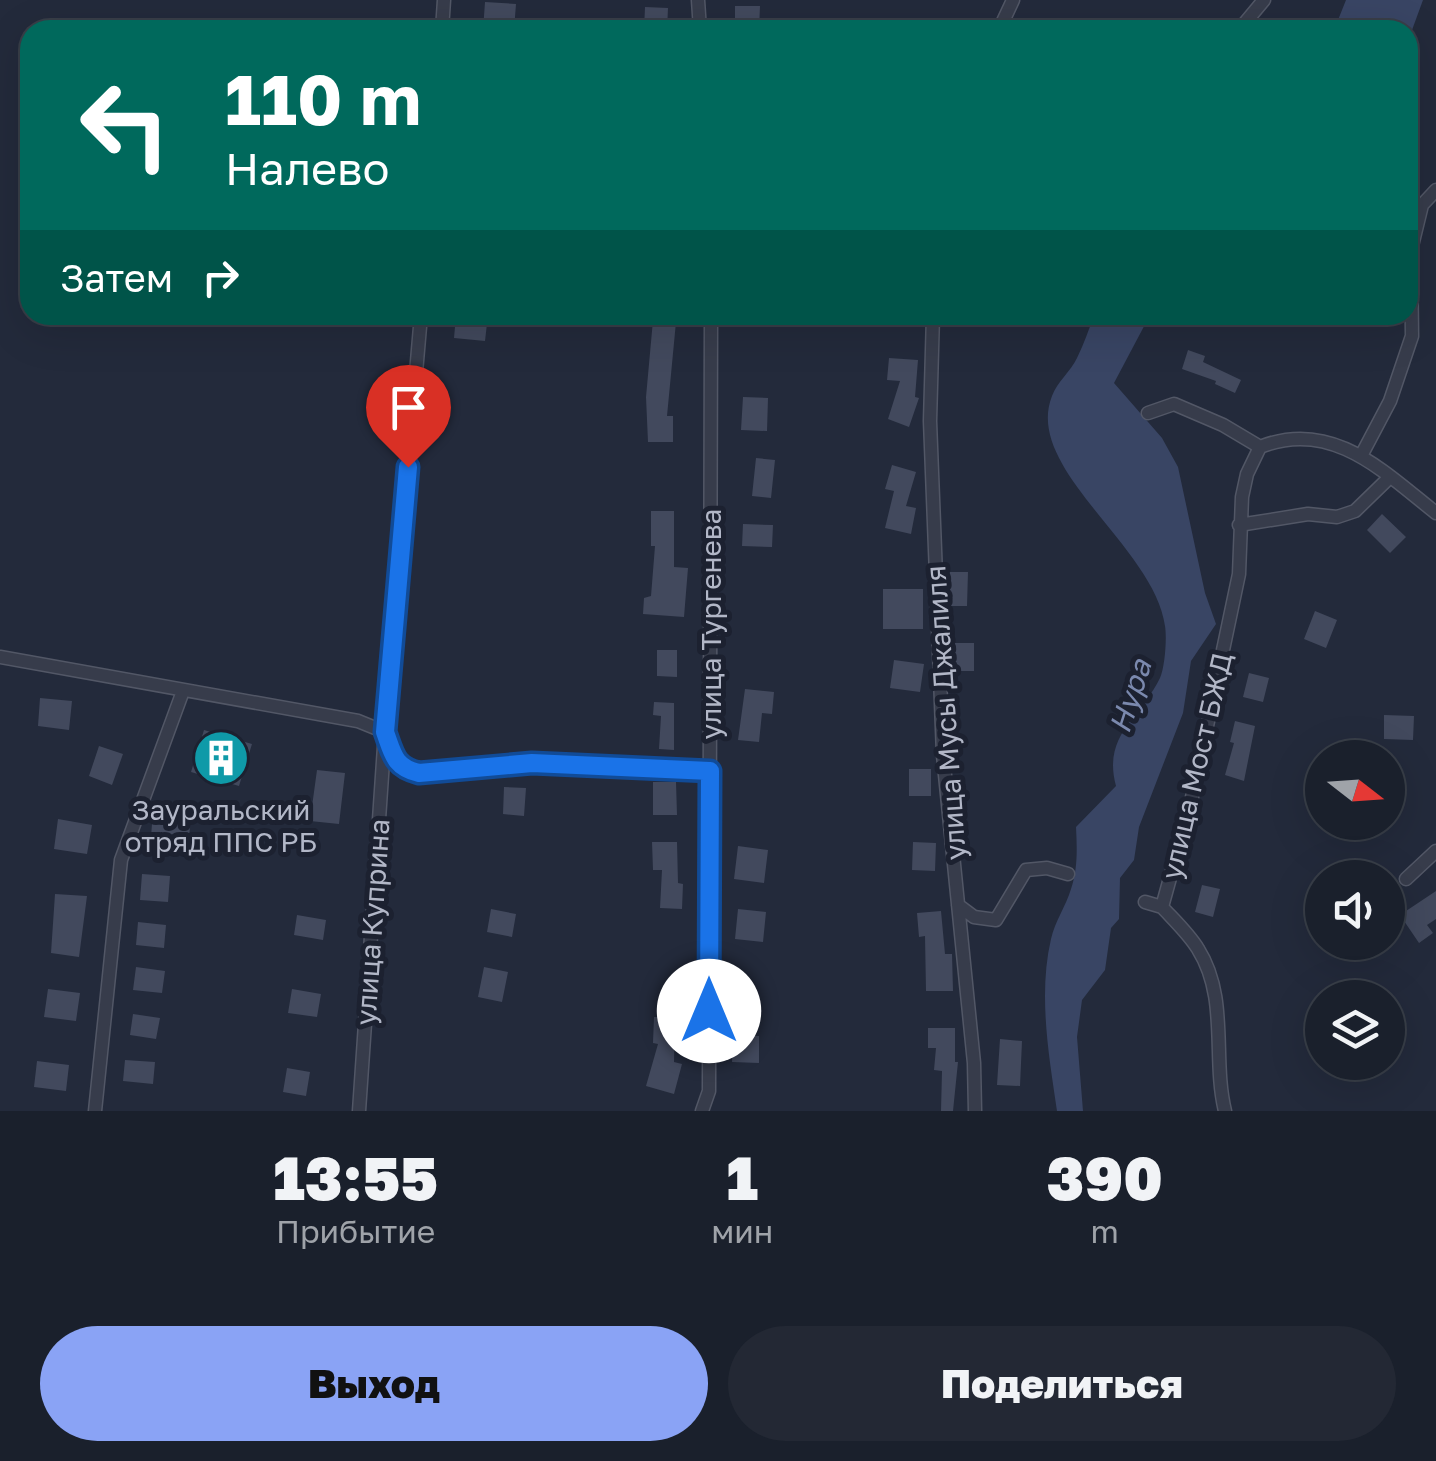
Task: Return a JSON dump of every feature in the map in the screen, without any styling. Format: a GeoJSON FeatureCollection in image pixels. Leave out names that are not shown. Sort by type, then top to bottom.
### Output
{"type":"FeatureCollection","features":[{"type":"Feature","properties":{"kind":"street"},"geometry":{"type":"LineString","coordinates":[[1247,20],[1264,0]]}},
{"type":"Feature","properties":{"kind":"street"},"geometry":{"type":"LineString","coordinates":[[1418,221],[1422,205],[1436,190]]}},
{"type":"Feature","properties":{"kind":"street","name":"улица Куприна"},"geometry":{"type":"LineString","coordinates":[[359,1111],[385,732],[420,325]]}},
{"type":"Feature","properties":{"kind":"street","name":"улица Тургенева"},"geometry":{"type":"LineString","coordinates":[[702,1111],[708,1091],[710,325]]}},
{"type":"Feature","properties":{"kind":"street","name":"улица Мусы Джалиля"},"geometry":{"type":"LineString","coordinates":[[933,325],[930,421],[944,755],[974,1062],[975,1111]]}},
{"type":"Feature","properties":{"kind":"street"},"geometry":{"type":"LineString","coordinates":[[1361,456],[1390,401],[1412,336],[1412,325]]}},
{"type":"Feature","properties":{"kind":"street"},"geometry":{"type":"LineString","coordinates":[[1148,413],[1174,404],[1223,424],[1260,447],[1299,437],[1324,441],[1361,456],[1436,514]]}},
{"type":"Feature","properties":{"kind":"street","name":"улица Мост БЖД"},"geometry":{"type":"LineString","coordinates":[[1224,1111],[1216,994],[1199,950],[1162,907],[1191,802],[1232,612],[1247,474],[1260,447]]}},
{"type":"Feature","properties":{"kind":"street"},"geometry":{"type":"LineString","coordinates":[[1239,524],[1308,514],[1336,517],[1356,510],[1390,477]]}},
{"type":"Feature","properties":{"kind":"street"},"geometry":{"type":"LineString","coordinates":[[0,657],[358,721],[385,732],[396,763],[404,770],[419,773],[532,763],[710,771]]}},
{"type":"Feature","properties":{"kind":"street"},"geometry":{"type":"LineString","coordinates":[[95,1111],[121,860],[182,691]]}},
{"type":"Feature","properties":{"kind":"street"},"geometry":{"type":"LineString","coordinates":[[1406,879],[1436,851]]}},
{"type":"Feature","properties":{"kind":"street"},"geometry":{"type":"LineString","coordinates":[[958,905],[974,917],[996,920],[1026,870],[1047,868],[1068,874]]}},
{"type":"Feature","properties":{"kind":"street"},"geometry":{"type":"LineString","coordinates":[[1145,902],[1162,907]]}},
{"type":"Feature","properties":{"kind":"water"},"geometry":{"type":"Polygon","coordinates":[[[1346,0],[1423,0],[1416,20],[1338,20],[1346,0]]]}},
{"type":"Feature","properties":{"kind":"water"},"geometry":{"type":"Polygon","coordinates":[[[1090,325],[1145,325],[1114,383],[1162,438],[1178,467],[1205,593],[1216,624],[1191,661],[1183,713],[1139,827],[1134,860],[1120,878],[1119,919],[1111,928],[1105,970],[1082,1000],[1077,1037],[1083,1111],[1057,1111],[1045,982],[1053,932],[1075,873],[1076,827],[1116,786],[1114,753],[1160,678],[1166,645],[1156,596],[1139,567],[1072,480],[1056,451],[1048,424],[1052,396],[1077,358],[1090,325]]]}},
{"type":"Feature","properties":{"kind":"building"},"geometry":{"type":"Polygon","coordinates":[[[485,2],[516,4],[515,20],[484,20],[485,2]]]}},
{"type":"Feature","properties":{"kind":"building"},"geometry":{"type":"Polygon","coordinates":[[[735,6],[760,6],[759,20],[735,20],[735,6]]]}},
{"type":"Feature","properties":{"kind":"building"},"geometry":{"type":"Polygon","coordinates":[[[645,7],[668,8],[667,20],[644,20],[645,7]]]}},
{"type":"Feature","properties":{"kind":"building"},"geometry":{"type":"Polygon","coordinates":[[[455,325],[487,325],[485,341],[454,338],[455,325]]]}},
{"type":"Feature","properties":{"kind":"building"},"geometry":{"type":"Polygon","coordinates":[[[653,325],[676,325],[667,416],[673,416],[673,442],[648,442],[646,397],[653,325]]]}},
{"type":"Feature","properties":{"kind":"building"},"geometry":{"type":"Polygon","coordinates":[[[1188,350],[1205,356],[1203,362],[1241,380],[1235,393],[1215,384],[1216,381],[1182,369],[1188,350]]]}},
{"type":"Feature","properties":{"kind":"building"},"geometry":{"type":"Polygon","coordinates":[[[889,358],[918,360],[915,397],[919,398],[909,427],[888,419],[900,381],[887,380],[889,358]]]}},
{"type":"Feature","properties":{"kind":"building"},"geometry":{"type":"Polygon","coordinates":[[[743,397],[768,398],[767,431],[741,430],[743,397]]]}},
{"type":"Feature","properties":{"kind":"building"},"geometry":{"type":"Polygon","coordinates":[[[756,458],[775,460],[771,498],[752,496],[756,458]]]}},
{"type":"Feature","properties":{"kind":"building"},"geometry":{"type":"Polygon","coordinates":[[[892,465],[916,472],[906,506],[916,508],[911,534],[885,528],[894,491],[885,489],[892,465]]]}},
{"type":"Feature","properties":{"kind":"building"},"geometry":{"type":"Polygon","coordinates":[[[651,511],[674,511],[674,567],[688,568],[684,617],[643,614],[644,598],[651,596],[655,546],[651,546],[651,511]]]}},
{"type":"Feature","properties":{"kind":"building"},"geometry":{"type":"Polygon","coordinates":[[[1382,514],[1406,537],[1390,553],[1367,530],[1382,514]]]}},
{"type":"Feature","properties":{"kind":"building"},"geometry":{"type":"Polygon","coordinates":[[[743,524],[773,525],[772,547],[742,546],[743,524]]]}},
{"type":"Feature","properties":{"kind":"building"},"geometry":{"type":"Polygon","coordinates":[[[950,572],[968,572],[967,606],[950,606],[950,572]]]}},
{"type":"Feature","properties":{"kind":"building"},"geometry":{"type":"Polygon","coordinates":[[[883,589],[923,589],[923,629],[883,629],[883,589]]]}},
{"type":"Feature","properties":{"kind":"building"},"geometry":{"type":"Polygon","coordinates":[[[1315,611],[1337,620],[1326,648],[1304,639],[1315,611]]]}},
{"type":"Feature","properties":{"kind":"building"},"geometry":{"type":"Polygon","coordinates":[[[954,643],[974,643],[974,671],[954,671],[954,643]]]}},
{"type":"Feature","properties":{"kind":"building"},"geometry":{"type":"Polygon","coordinates":[[[657,650],[677,650],[677,677],[657,676],[657,650]]]}},
{"type":"Feature","properties":{"kind":"building"},"geometry":{"type":"Polygon","coordinates":[[[894,660],[924,664],[920,692],[890,688],[894,660]]]}},
{"type":"Feature","properties":{"kind":"building"},"geometry":{"type":"Polygon","coordinates":[[[1249,673],[1269,678],[1263,702],[1243,697],[1249,673]]]}},
{"type":"Feature","properties":{"kind":"building"},"geometry":{"type":"Polygon","coordinates":[[[745,689],[774,692],[772,714],[762,713],[759,742],[738,740],[745,689]]]}},
{"type":"Feature","properties":{"kind":"building"},"geometry":{"type":"Polygon","coordinates":[[[40,698],[72,701],[69,730],[38,726],[40,698]]]}},
{"type":"Feature","properties":{"kind":"building"},"geometry":{"type":"Polygon","coordinates":[[[654,702],[674,703],[674,750],[659,749],[661,716],[653,715],[654,702]]]}},
{"type":"Feature","properties":{"kind":"building"},"geometry":{"type":"Polygon","coordinates":[[[1384,715],[1414,716],[1413,740],[1384,739],[1384,715]]]}},
{"type":"Feature","properties":{"kind":"building"},"geometry":{"type":"Polygon","coordinates":[[[1235,721],[1255,726],[1244,781],[1225,775],[1234,743],[1230,742],[1235,721]]]}},
{"type":"Feature","properties":{"kind":"building","name":"Зауральский отряд ППС РБ"},"geometry":{"type":"Polygon","coordinates":[[[204,730],[252,744],[239,786],[191,772],[204,730]]]}},
{"type":"Feature","properties":{"kind":"building"},"geometry":{"type":"Polygon","coordinates":[[[99,746],[123,754],[112,785],[89,776],[99,746]]]}},
{"type":"Feature","properties":{"kind":"building"},"geometry":{"type":"Polygon","coordinates":[[[909,769],[931,769],[931,796],[909,796],[909,769]]]}},
{"type":"Feature","properties":{"kind":"building"},"geometry":{"type":"Polygon","coordinates":[[[317,770],[345,773],[339,824],[310,821],[317,770]]]}},
{"type":"Feature","properties":{"kind":"building"},"geometry":{"type":"Polygon","coordinates":[[[653,782],[676,782],[677,815],[653,815],[653,782]]]}},
{"type":"Feature","properties":{"kind":"building"},"geometry":{"type":"Polygon","coordinates":[[[504,787],[526,788],[524,816],[503,814],[504,787]]]}},
{"type":"Feature","properties":{"kind":"building"},"geometry":{"type":"Polygon","coordinates":[[[153,810],[191,812],[188,853],[150,851],[153,810]]]}},
{"type":"Feature","properties":{"kind":"building"},"geometry":{"type":"Polygon","coordinates":[[[58,819],[92,825],[87,854],[54,849],[58,819]]]}},
{"type":"Feature","properties":{"kind":"building"},"geometry":{"type":"Polygon","coordinates":[[[652,842],[677,842],[682,909],[660,908],[662,870],[653,870],[652,842]]]}},
{"type":"Feature","properties":{"kind":"building"},"geometry":{"type":"Polygon","coordinates":[[[913,842],[936,843],[935,871],[912,870],[913,842]]]}},
{"type":"Feature","properties":{"kind":"building"},"geometry":{"type":"Polygon","coordinates":[[[738,846],[768,850],[764,883],[734,879],[738,846]]]}},
{"type":"Feature","properties":{"kind":"building"},"geometry":{"type":"Polygon","coordinates":[[[142,874],[170,876],[168,902],[140,900],[142,874]]]}},
{"type":"Feature","properties":{"kind":"building"},"geometry":{"type":"Polygon","coordinates":[[[1202,885],[1220,889],[1213,917],[1195,912],[1202,885]]]}},
{"type":"Feature","properties":{"kind":"building"},"geometry":{"type":"Polygon","coordinates":[[[1436,891],[1436,919],[1427,925],[1433,933],[1419,943],[1405,922],[1405,912],[1436,891]]]}},
{"type":"Feature","properties":{"kind":"building"},"geometry":{"type":"Polygon","coordinates":[[[55,894],[87,896],[79,957],[51,953],[55,894]]]}},
{"type":"Feature","properties":{"kind":"building"},"geometry":{"type":"Polygon","coordinates":[[[491,909],[516,914],[512,937],[487,932],[491,909]]]}},
{"type":"Feature","properties":{"kind":"building"},"geometry":{"type":"Polygon","coordinates":[[[738,909],[766,912],[763,942],[735,939],[738,909]]]}},
{"type":"Feature","properties":{"kind":"building"},"geometry":{"type":"Polygon","coordinates":[[[941,911],[945,954],[952,954],[953,991],[926,991],[925,936],[919,937],[917,913],[941,911]]]}},
{"type":"Feature","properties":{"kind":"building"},"geometry":{"type":"Polygon","coordinates":[[[297,915],[326,920],[323,940],[294,935],[297,915]]]}},
{"type":"Feature","properties":{"kind":"building"},"geometry":{"type":"Polygon","coordinates":[[[138,922],[166,925],[164,948],[136,945],[138,922]]]}},
{"type":"Feature","properties":{"kind":"building"},"geometry":{"type":"Polygon","coordinates":[[[136,967],[165,971],[162,993],[133,990],[136,967]]]}},
{"type":"Feature","properties":{"kind":"building"},"geometry":{"type":"Polygon","coordinates":[[[484,967],[508,972],[502,1002],[478,997],[484,967]]]}},
{"type":"Feature","properties":{"kind":"building"},"geometry":{"type":"Polygon","coordinates":[[[48,989],[80,993],[76,1021],[44,1017],[48,989]]]}},
{"type":"Feature","properties":{"kind":"building"},"geometry":{"type":"Polygon","coordinates":[[[292,989],[321,994],[317,1017],[288,1013],[292,989]]]}},
{"type":"Feature","properties":{"kind":"building"},"geometry":{"type":"Polygon","coordinates":[[[133,1014],[160,1018],[156,1039],[130,1035],[133,1014]]]}},
{"type":"Feature","properties":{"kind":"building"},"geometry":{"type":"Polygon","coordinates":[[[654,1017],[675,1017],[674,1062],[682,1064],[674,1094],[646,1086],[658,1044],[653,1043],[654,1017]]]}},
{"type":"Feature","properties":{"kind":"building"},"geometry":{"type":"Polygon","coordinates":[[[928,1028],[955,1028],[958,1062],[953,1111],[941,1111],[942,1071],[934,1070],[936,1048],[928,1048],[928,1028]]]}},
{"type":"Feature","properties":{"kind":"building"},"geometry":{"type":"Polygon","coordinates":[[[733,1035],[759,1036],[759,1063],[732,1062],[733,1035]]]}},
{"type":"Feature","properties":{"kind":"building"},"geometry":{"type":"Polygon","coordinates":[[[1000,1039],[1022,1041],[1020,1086],[997,1085],[1000,1039]]]}},
{"type":"Feature","properties":{"kind":"building"},"geometry":{"type":"Polygon","coordinates":[[[125,1060],[155,1062],[153,1084],[123,1081],[125,1060]]]}},
{"type":"Feature","properties":{"kind":"building"},"geometry":{"type":"Polygon","coordinates":[[[37,1061],[69,1065],[66,1091],[34,1087],[37,1061]]]}},
{"type":"Feature","properties":{"kind":"building"},"geometry":{"type":"Polygon","coordinates":[[[287,1068],[310,1072],[306,1096],[283,1092],[287,1068]]]}},
{"type":"Feature","properties":{"kind":"place","name":"Зауральский отряд ППС РБ"},"geometry":{"type":"Point","coordinates":[221,758]}},
{"type":"Feature","properties":{"kind":"route"},"geometry":{"type":"LineString","coordinates":[[408,467],[385,732],[396,763],[404,770],[419,773],[532,763],[710,771],[709,1011]]}},
{"type":"Feature","properties":{"kind":"water label","name":"Нура"},"geometry":{"type":"Point","coordinates":[1130,696]}}]}
